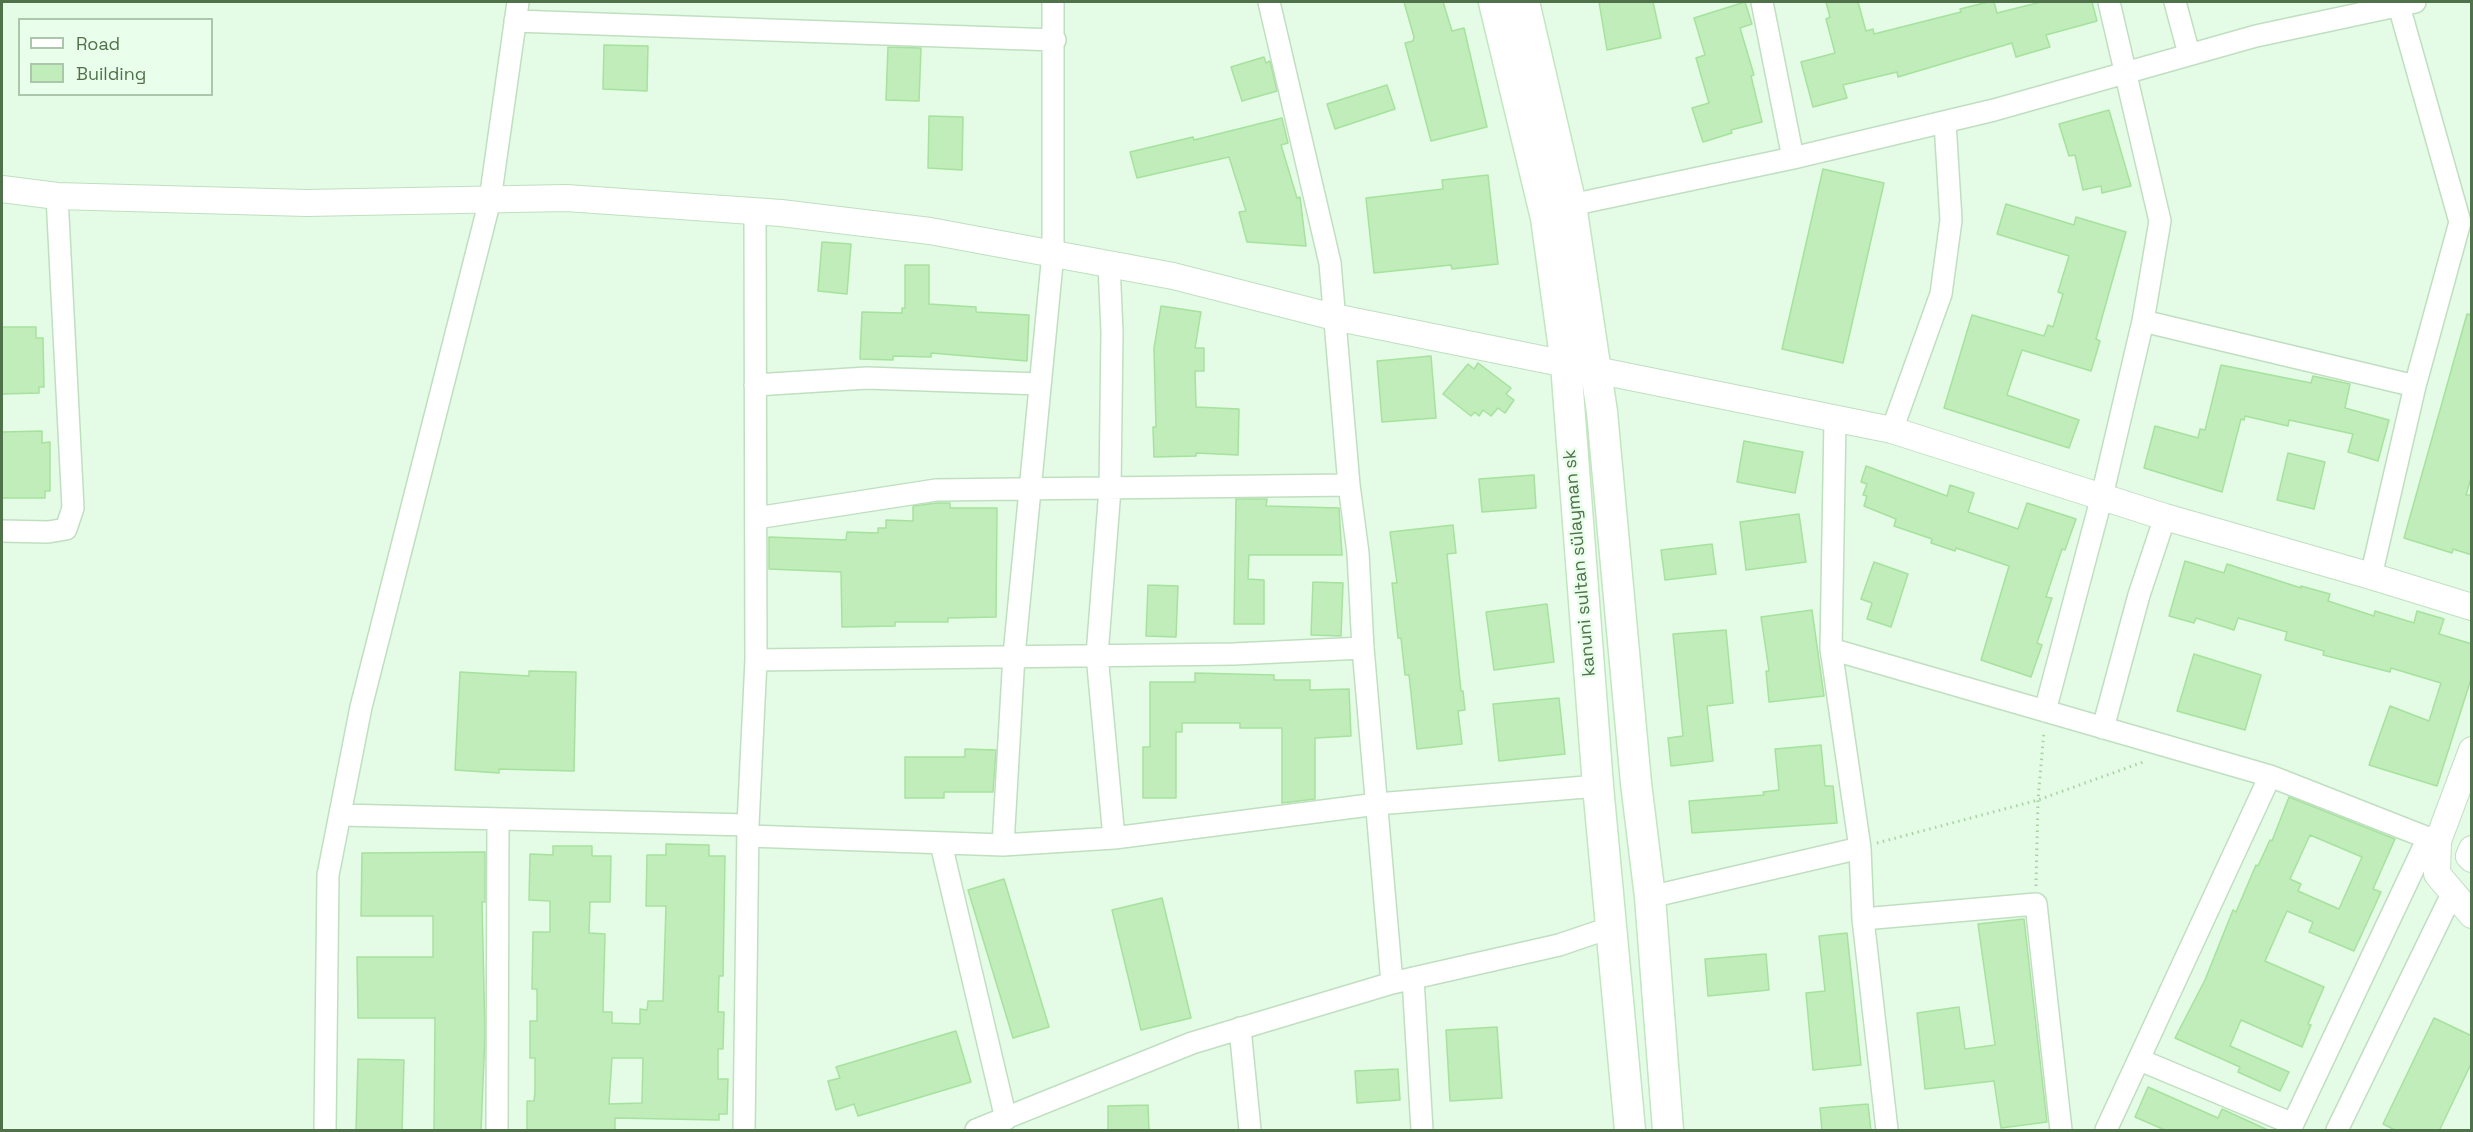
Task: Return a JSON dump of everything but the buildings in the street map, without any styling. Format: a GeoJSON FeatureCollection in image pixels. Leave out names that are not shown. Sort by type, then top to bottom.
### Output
{"type":"FeatureCollection","features":[{"type":"Feature","properties":{"kind":"main road","name":"kanuni sultan sülayman sk"},"geometry":{"type":"LineString","coordinates":[[1494,2],[1546,218],[1566,364],[1598,786],[1630,1131]]}},
{"type":"Feature","properties":{"kind":"main road"},"geometry":{"type":"LineString","coordinates":[[1524,2],[1571,205],[1596,370],[1650,897],[1668,1131]]}},
{"type":"Feature","properties":{"kind":"street"},"geometry":{"type":"LineString","coordinates":[[1004,845],[1014,655],[1053,254],[1055,40],[1053,2]]}},
{"type":"Feature","properties":{"kind":"street"},"geometry":{"type":"LineString","coordinates":[[1269,2],[1330,264],[1349,485],[1358,553],[1363,648],[1392,983]]}},
{"type":"Feature","properties":{"kind":"street"},"geometry":{"type":"LineString","coordinates":[[1762,2],[1793,158]]}},
{"type":"Feature","properties":{"kind":"street"},"geometry":{"type":"LineString","coordinates":[[2045,711],[2102,496],[2143,321],[2160,221],[2109,2]]}},
{"type":"Feature","properties":{"kind":"street"},"geometry":{"type":"LineString","coordinates":[[2175,2],[2189,54]]}},
{"type":"Feature","properties":{"kind":"street"},"geometry":{"type":"LineString","coordinates":[[1571,205],[1793,158],[1945,122],[2256,36],[2407,4],[2466,225],[2415,386],[2371,576]]}},
{"type":"Feature","properties":{"kind":"street"},"geometry":{"type":"LineString","coordinates":[[325,1131],[328,874],[361,707],[378,650],[393,575],[440,403],[490,200],[517,11],[1055,40]]}},
{"type":"Feature","properties":{"kind":"street"},"geometry":{"type":"LineString","coordinates":[[1892,430],[1941,294],[1951,220],[1945,122]]}},
{"type":"Feature","properties":{"kind":"street"},"geometry":{"type":"LineString","coordinates":[[2,189],[57,196],[306,203],[566,198],[755,211],[930,231],[1173,276],[1334,317],[1892,430],[2165,517],[2472,607]]}},
{"type":"Feature","properties":{"kind":"street"},"geometry":{"type":"LineString","coordinates":[[2,531],[48,532],[66,528],[73,508],[57,196]]}},
{"type":"Feature","properties":{"kind":"street"},"geometry":{"type":"LineString","coordinates":[[744,1131],[748,830],[756,660],[755,211]]}},
{"type":"Feature","properties":{"kind":"street"},"geometry":{"type":"LineString","coordinates":[[1109,264],[1112,332],[1110,489],[1097,655],[1114,838]]}},
{"type":"Feature","properties":{"kind":"street"},"geometry":{"type":"LineString","coordinates":[[2143,321],[2415,386]]}},
{"type":"Feature","properties":{"kind":"street"},"geometry":{"type":"LineString","coordinates":[[755,385],[867,378],[1040,384]]}},
{"type":"Feature","properties":{"kind":"street"},"geometry":{"type":"LineString","coordinates":[[1835,420],[1831,649],[1860,848],[1863,919],[1887,1131]]}},
{"type":"Feature","properties":{"kind":"street"},"geometry":{"type":"LineString","coordinates":[[756,518],[936,490],[1349,485]]}},
{"type":"Feature","properties":{"kind":"street"},"geometry":{"type":"LineString","coordinates":[[2103,728],[2139,595],[2165,517]]}},
{"type":"Feature","properties":{"kind":"street"},"geometry":{"type":"LineString","coordinates":[[756,660],[1234,654],[1363,648]]}},
{"type":"Feature","properties":{"kind":"street"},"geometry":{"type":"LineString","coordinates":[[1831,649],[2271,777],[2433,839]]}},
{"type":"Feature","properties":{"kind":"street"},"geometry":{"type":"LineString","coordinates":[[2140,1060],[2291,1127],[2433,839],[2472,750]]}},
{"type":"Feature","properties":{"kind":"street"},"geometry":{"type":"LineString","coordinates":[[2106,1131],[2271,777]]}},
{"type":"Feature","properties":{"kind":"street"},"geometry":{"type":"LineString","coordinates":[[341,815],[748,830],[942,844],[1004,845],[1114,838],[1377,804],[1598,786]]}},
{"type":"Feature","properties":{"kind":"street"},"geometry":{"type":"LineString","coordinates":[[497,1131],[498,819]]}},
{"type":"Feature","properties":{"kind":"street"},"geometry":{"type":"LineString","coordinates":[[2433,839],[2437,874],[2472,915]]}},
{"type":"Feature","properties":{"kind":"street"},"geometry":{"type":"LineString","coordinates":[[942,844],[1006,1119]]}},
{"type":"Feature","properties":{"kind":"street"},"geometry":{"type":"LineString","coordinates":[[1650,897],[1860,848]]}},
{"type":"Feature","properties":{"kind":"street"},"geometry":{"type":"LineString","coordinates":[[2472,849],[2469,856],[2472,859]]}},
{"type":"Feature","properties":{"kind":"street"},"geometry":{"type":"LineString","coordinates":[[2337,1131],[2452,894]]}},
{"type":"Feature","properties":{"kind":"street"},"geometry":{"type":"LineString","coordinates":[[1863,919],[2036,904],[2061,1131]]}},
{"type":"Feature","properties":{"kind":"street"},"geometry":{"type":"LineString","coordinates":[[975,1131],[1192,1042],[1392,983],[1559,945],[1612,927]]}},
{"type":"Feature","properties":{"kind":"street"},"geometry":{"type":"LineString","coordinates":[[1413,978],[1422,1131]]}},
{"type":"Feature","properties":{"kind":"street"},"geometry":{"type":"LineString","coordinates":[[1240,1028],[1250,1131]]}},
{"type":"Feature","properties":{"kind":"path"},"geometry":{"type":"LineString","coordinates":[[2036,904],[2038,800],[2045,711]]}},
{"type":"Feature","properties":{"kind":"path"},"geometry":{"type":"LineString","coordinates":[[1860,848],[2038,800],[2176,750]]}}]}
